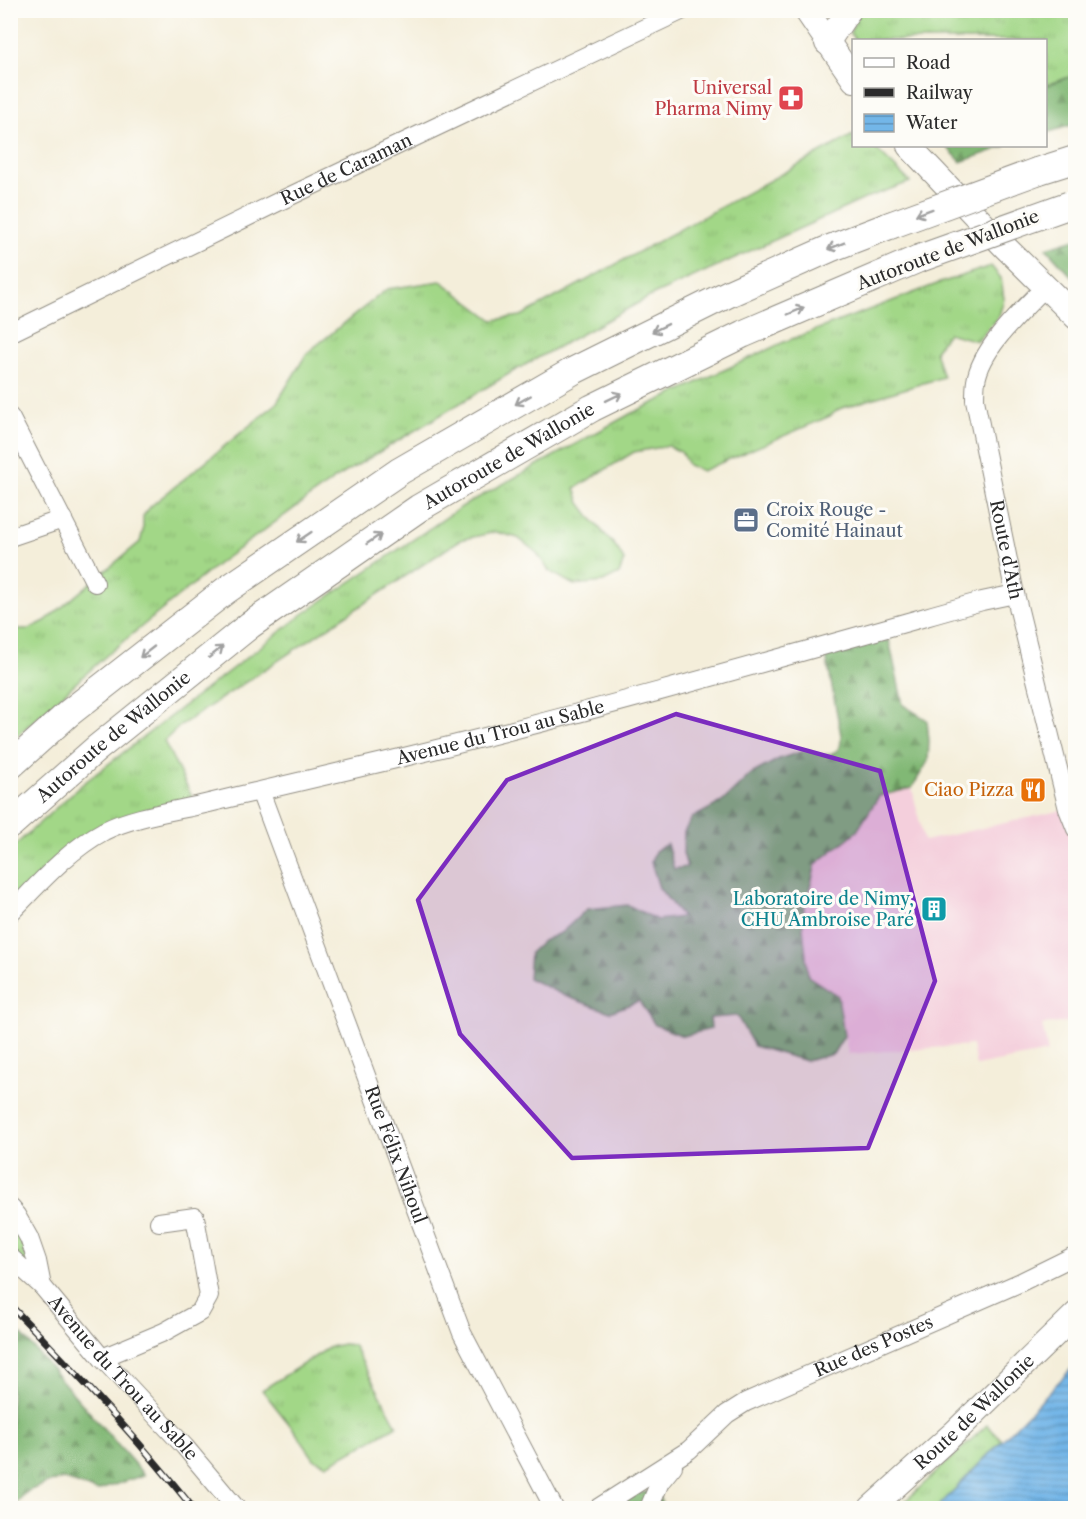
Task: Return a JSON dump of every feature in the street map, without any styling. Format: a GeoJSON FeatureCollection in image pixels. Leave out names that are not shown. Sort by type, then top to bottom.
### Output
{"type":"FeatureCollection","features":[{"type":"Feature","properties":{"kind":"highway"},"geometry":{"type":"LineString","coordinates":[[10,766],[69,713],[225,591],[400,471],[584,365],[730,293],[831,248],[1076,159]]}},
{"type":"Feature","properties":{"kind":"highway","name":"Autoroute de Wallonie"},"geometry":{"type":"LineString","coordinates":[[10,825],[96,749],[250,624],[419,508],[592,408],[743,334],[918,259],[1073,205]]}},
{"type":"Feature","properties":{"kind":"main road"},"geometry":{"type":"LineString","coordinates":[[806,10],[827,44],[852,77]]}},
{"type":"Feature","properties":{"kind":"main road"},"geometry":{"type":"LineString","coordinates":[[827,44],[849,10]]}},
{"type":"Feature","properties":{"kind":"main road"},"geometry":{"type":"LineString","coordinates":[[910,147],[1006,248],[1076,316]]}},
{"type":"Feature","properties":{"kind":"main road","name":"Route de Wallonie"},"geometry":{"type":"LineString","coordinates":[[871,1509],[954,1433],[1076,1314]]}},
{"type":"Feature","properties":{"kind":"street","name":"Rue de Caraman"},"geometry":{"type":"LineString","coordinates":[[10,333],[284,199],[682,10]]}},
{"type":"Feature","properties":{"kind":"street","name":"Route d'Ath"},"geometry":{"type":"LineString","coordinates":[[1045,287],[994,342],[976,381],[975,400],[1015,594],[1068,809],[1076,829]]}},
{"type":"Feature","properties":{"kind":"street"},"geometry":{"type":"LineString","coordinates":[[10,417],[95,583]]}},
{"type":"Feature","properties":{"kind":"street"},"geometry":{"type":"LineString","coordinates":[[10,537],[63,519]]}},
{"type":"Feature","properties":{"kind":"street","name":"Avenue du Trou au Sable"},"geometry":{"type":"LineString","coordinates":[[10,913],[71,852],[105,830],[129,822],[504,733],[743,669],[982,601],[1015,594]]}},
{"type":"Feature","properties":{"kind":"street","name":"Rue Félix Nihoul"},"geometry":{"type":"LineString","coordinates":[[260,791],[462,1333],[554,1509]]}},
{"type":"Feature","properties":{"kind":"street","name":"Avenue du Trou au Sable"},"geometry":{"type":"LineString","coordinates":[[10,1208],[29,1238],[42,1286],[102,1358],[185,1447],[236,1509]]}},
{"type":"Feature","properties":{"kind":"street"},"geometry":{"type":"LineString","coordinates":[[102,1358],[164,1332],[200,1312],[209,1296],[195,1217],[159,1222]]}},
{"type":"Feature","properties":{"kind":"street","name":"Rue des Postes"},"geometry":{"type":"LineString","coordinates":[[649,1509],[660,1482],[685,1453],[727,1414],[746,1402],[1076,1256]]}},
{"type":"Feature","properties":{"kind":"street"},"geometry":{"type":"LineString","coordinates":[[10,1257],[42,1286]]}},
{"type":"Feature","properties":{"kind":"street","name":"Rue des Postes"},"geometry":{"type":"LineString","coordinates":[[598,1509],[685,1453]]}},
{"type":"Feature","properties":{"kind":"highlighted area"},"geometry":{"type":"Polygon","coordinates":[[[676,714],[880,771],[935,981],[868,1148],[572,1158],[460,1034],[418,900],[507,780],[676,714]]]}},
{"type":"Feature","properties":{"kind":"shaded area"},"geometry":{"type":"Polygon","coordinates":[[[912,788],[924,841],[1068,809],[1076,829],[1075,1021],[1042,1025],[1048,1052],[976,1066],[972,1045],[848,1054],[838,997],[808,976],[802,917],[816,864],[856,831],[879,796],[912,788]]]}},
{"type":"Feature","properties":{"kind":"green space"},"geometry":{"type":"Polygon","coordinates":[[[859,11],[1075,11],[1075,75],[1047,85],[1047,39],[854,39],[850,33],[859,11]]]}},
{"type":"Feature","properties":{"kind":"green space"},"geometry":{"type":"Polygon","coordinates":[[[1075,75],[1075,124],[1047,133],[1047,85],[1075,75]]]}},
{"type":"Feature","properties":{"kind":"green space"},"geometry":{"type":"Polygon","coordinates":[[[852,136],[852,147],[874,147],[910,182],[869,197],[651,296],[512,372],[336,478],[219,563],[107,655],[11,741],[10,627],[29,629],[45,621],[140,542],[143,516],[151,506],[276,404],[307,353],[387,289],[441,281],[493,320],[521,316],[852,136]]]}},
{"type":"Feature","properties":{"kind":"green space"},"geometry":{"type":"Polygon","coordinates":[[[947,147],[1003,147],[961,162],[947,147]]]}},
{"type":"Feature","properties":{"kind":"green space"},"geometry":{"type":"Polygon","coordinates":[[[1076,239],[1075,280],[1046,248],[1076,239]]]}},
{"type":"Feature","properties":{"kind":"green space"},"geometry":{"type":"Polygon","coordinates":[[[991,266],[1001,278],[1004,299],[999,316],[977,341],[948,333],[935,351],[943,377],[839,409],[830,416],[702,471],[688,465],[681,452],[668,446],[634,452],[575,488],[580,503],[624,560],[619,574],[603,582],[574,585],[549,571],[537,553],[518,538],[496,532],[460,540],[181,725],[164,741],[196,805],[105,830],[11,913],[11,849],[80,786],[303,614],[463,506],[630,414],[784,342],[991,266]]]}},
{"type":"Feature","properties":{"kind":"green space"},"geometry":{"type":"Polygon","coordinates":[[[889,640],[903,705],[927,720],[928,761],[912,788],[879,796],[857,831],[816,864],[802,917],[808,976],[838,996],[844,1036],[833,1054],[806,1061],[754,1046],[737,1016],[710,1018],[711,1029],[683,1036],[655,1025],[639,1001],[610,1012],[565,996],[528,978],[530,953],[543,941],[562,932],[587,909],[628,905],[657,920],[682,917],[659,888],[651,862],[655,851],[667,844],[674,869],[687,867],[683,853],[684,832],[692,818],[722,802],[751,774],[779,759],[806,750],[825,755],[837,750],[841,735],[826,655],[889,640]]]}},
{"type":"Feature","properties":{"kind":"green space"},"geometry":{"type":"Polygon","coordinates":[[[10,1208],[42,1286],[11,1257],[10,1208]]]}},
{"type":"Feature","properties":{"kind":"green space"},"geometry":{"type":"Polygon","coordinates":[[[11,1335],[22,1335],[144,1475],[97,1491],[63,1479],[28,1491],[11,1508],[11,1335]]]}},
{"type":"Feature","properties":{"kind":"green space"},"geometry":{"type":"Polygon","coordinates":[[[343,1344],[353,1345],[397,1426],[327,1465],[314,1459],[262,1390],[330,1347],[343,1344]]]}},
{"type":"Feature","properties":{"kind":"green space"},"geometry":{"type":"Polygon","coordinates":[[[987,1425],[1002,1440],[937,1508],[898,1508],[987,1425]]]}},
{"type":"Feature","properties":{"kind":"green space"},"geometry":{"type":"Polygon","coordinates":[[[638,1493],[656,1493],[665,1508],[615,1508],[638,1493]]]}},
{"type":"Feature","properties":{"kind":"water"},"geometry":{"type":"Polygon","coordinates":[[[1075,1365],[1075,1508],[937,1508],[1075,1365]]]}},
{"type":"Feature","properties":{"kind":"railway"},"geometry":{"type":"LineString","coordinates":[[10,1305],[104,1404],[193,1508]]}},
{"type":"Feature","properties":{"kind":"place","name":"Universal Pharma Nimy"},"geometry":{"type":"Point","coordinates":[791,98]}},
{"type":"Feature","properties":{"kind":"place","name":"Croix Rouge - Comité Hainaut"},"geometry":{"type":"Point","coordinates":[746,520]}},
{"type":"Feature","properties":{"kind":"place","name":"Ciao Pizza"},"geometry":{"type":"Point","coordinates":[1033,790]}},
{"type":"Feature","properties":{"kind":"place","name":"Laboratoire de Nimy, CHU Ambroise Paré"},"geometry":{"type":"Point","coordinates":[934,909]}}]}
